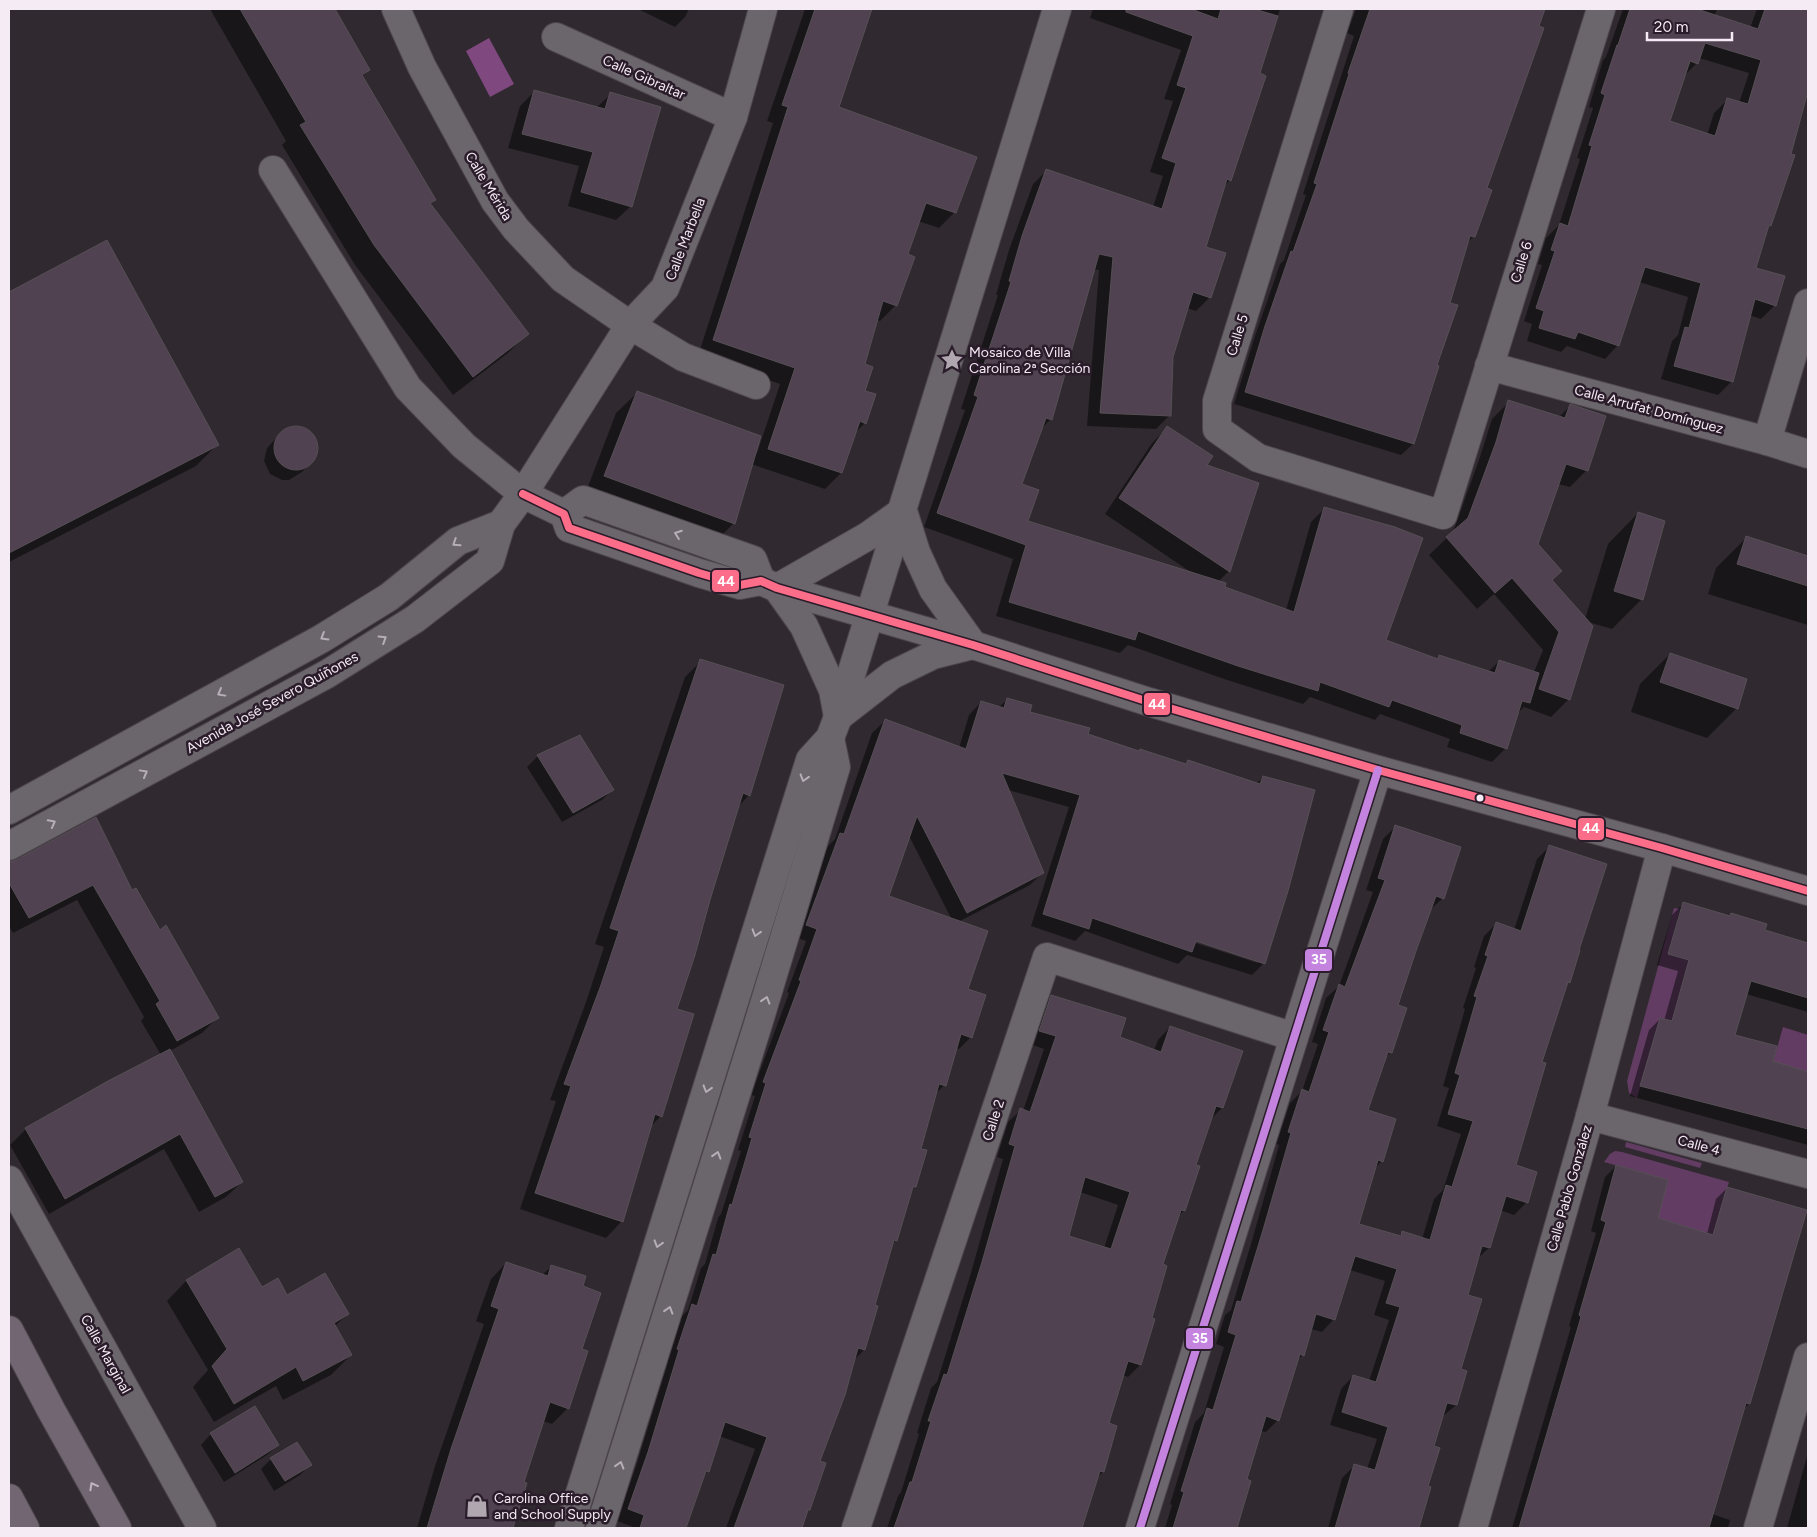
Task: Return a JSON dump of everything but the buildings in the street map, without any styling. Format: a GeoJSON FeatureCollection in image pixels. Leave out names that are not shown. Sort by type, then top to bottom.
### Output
{"type":"FeatureCollection","features":[{"type":"Feature","properties":{"kind":"main road"},"geometry":{"type":"LineString","coordinates":[[9,1330],[117,1528]]}},
{"type":"Feature","properties":{"kind":"main road"},"geometry":{"type":"LineString","coordinates":[[9,1498],[25,1528]]}},
{"type":"Feature","properties":{"kind":"street","name":"Calle Mérida"},"geometry":{"type":"LineString","coordinates":[[396,9],[422,67],[495,200],[516,229],[563,279],[630,325],[683,357],[756,386]]}},
{"type":"Feature","properties":{"kind":"street","name":"Calle Marbella"},"geometry":{"type":"LineString","coordinates":[[523,494],[630,325],[665,288],[733,117],[763,9]]}},
{"type":"Feature","properties":{"kind":"street"},"geometry":{"type":"LineString","coordinates":[[834,728],[1057,9]]}},
{"type":"Feature","properties":{"kind":"street","name":"Calle 5"},"geometry":{"type":"LineString","coordinates":[[1339,9],[1217,400],[1217,428],[1258,458],[1443,515]]}},
{"type":"Feature","properties":{"kind":"street","name":"Calle 6"},"geometry":{"type":"LineString","coordinates":[[1443,515],[1601,9]]}},
{"type":"Feature","properties":{"kind":"street","name":"Calle Gibraltar"},"geometry":{"type":"LineString","coordinates":[[556,37],[733,117]]}},
{"type":"Feature","properties":{"kind":"street"},"geometry":{"type":"LineString","coordinates":[[273,170],[408,388],[464,446],[523,494],[564,514],[569,528],[699,574],[740,585],[769,585],[973,645],[1149,702],[1378,770],[1662,848],[1808,891]]}},
{"type":"Feature","properties":{"kind":"street"},"geometry":{"type":"LineString","coordinates":[[1767,441],[1808,303]]}},
{"type":"Feature","properties":{"kind":"street","name":"Calle Arrufat Domínguez"},"geometry":{"type":"LineString","coordinates":[[1489,366],[1767,441],[1808,454]]}},
{"type":"Feature","properties":{"kind":"street","name":"Avenida José Severo Quiñones"},"geometry":{"type":"LineString","coordinates":[[9,846],[326,674],[415,619],[490,561],[500,524],[523,494]]}},
{"type":"Feature","properties":{"kind":"street"},"geometry":{"type":"LineString","coordinates":[[564,514],[584,500],[753,560],[769,585],[804,626],[833,690],[836,767],[756,1031],[600,1528]]}},
{"type":"Feature","properties":{"kind":"street"},"geometry":{"type":"LineString","coordinates":[[769,585],[868,536],[902,510]]}},
{"type":"Feature","properties":{"kind":"street"},"geometry":{"type":"LineString","coordinates":[[902,510],[916,552],[933,589],[973,645]]}},
{"type":"Feature","properties":{"kind":"street"},"geometry":{"type":"LineString","coordinates":[[9,810],[321,639],[389,597],[458,541],[500,524]]}},
{"type":"Feature","properties":{"kind":"street"},"geometry":{"type":"LineString","coordinates":[[699,574],[708,545]]}},
{"type":"Feature","properties":{"kind":"street"},"geometry":{"type":"LineString","coordinates":[[569,1528],[810,760],[834,728],[892,675],[933,655],[973,645]]}},
{"type":"Feature","properties":{"kind":"street"},"geometry":{"type":"LineString","coordinates":[[264,670],[280,699]]}},
{"type":"Feature","properties":{"kind":"street"},"geometry":{"type":"LineString","coordinates":[[84,768],[101,796]]}},
{"type":"Feature","properties":{"kind":"street"},"geometry":{"type":"LineString","coordinates":[[1140,1528],[1378,770]]}},
{"type":"Feature","properties":{"kind":"street","name":"Calle Pablo González"},"geometry":{"type":"LineString","coordinates":[[1474,1528],[1590,1116],[1662,848]]}},
{"type":"Feature","properties":{"kind":"street","name":"Calle 2"},"geometry":{"type":"LineString","coordinates":[[856,1528],[1047,957],[1294,1037]]}},
{"type":"Feature","properties":{"kind":"street","name":"Calle 4"},"geometry":{"type":"LineString","coordinates":[[1590,1116],[1808,1174]]}},
{"type":"Feature","properties":{"kind":"street","name":"Calle Marginal"},"geometry":{"type":"LineString","coordinates":[[9,1180],[202,1528]]}},
{"type":"Feature","properties":{"kind":"street"},"geometry":{"type":"LineString","coordinates":[[1758,1528],[1808,1357]]}},
{"type":"Feature","properties":{"kind":"shaded area"},"geometry":{"type":"Polygon","coordinates":[[[489,38],[514,84],[490,97],[466,51],[489,38]]]}},
{"type":"Feature","properties":{"kind":"shaded area"},"geometry":{"type":"Polygon","coordinates":[[[1674,908],[1680,909],[1668,954],[1695,962],[1703,1005],[1678,998],[1672,1021],[1660,1018],[1637,1098],[1629,1093],[1627,1081],[1674,908]]]}},
{"type":"Feature","properties":{"kind":"shaded area"},"geometry":{"type":"Polygon","coordinates":[[[1783,1027],[1808,1035],[1808,1072],[1773,1062],[1783,1027]]]}},
{"type":"Feature","properties":{"kind":"shaded area"},"geometry":{"type":"Polygon","coordinates":[[[1626,1142],[1702,1163],[1700,1168],[1625,1147],[1626,1142]]]}},
{"type":"Feature","properties":{"kind":"shaded area"},"geometry":{"type":"Polygon","coordinates":[[[1615,1151],[1729,1182],[1714,1234],[1709,1272],[1700,1231],[1657,1219],[1668,1180],[1604,1162],[1615,1151]]]}},
{"type":"Feature","properties":{"kind":"transit line","name":"44"},"geometry":{"type":"LineString","coordinates":[[523,494],[564,514],[569,528],[699,573],[740,585],[761,581],[777,588],[973,645],[1149,702],[1378,770],[1662,848],[1808,891]]}},
{"type":"Feature","properties":{"kind":"transit line","name":"35"},"geometry":{"type":"LineString","coordinates":[[1140,1528],[1378,770]]}},
{"type":"Feature","properties":{"kind":"place","name":"Mosaico de Villa Carolina 2ª Sección"},"geometry":{"type":"Point","coordinates":[952,360]}},
{"type":"Feature","properties":{"kind":"place","name":"Carolina Office and School Supply"},"geometry":{"type":"Point","coordinates":[477,1506]}}]}
